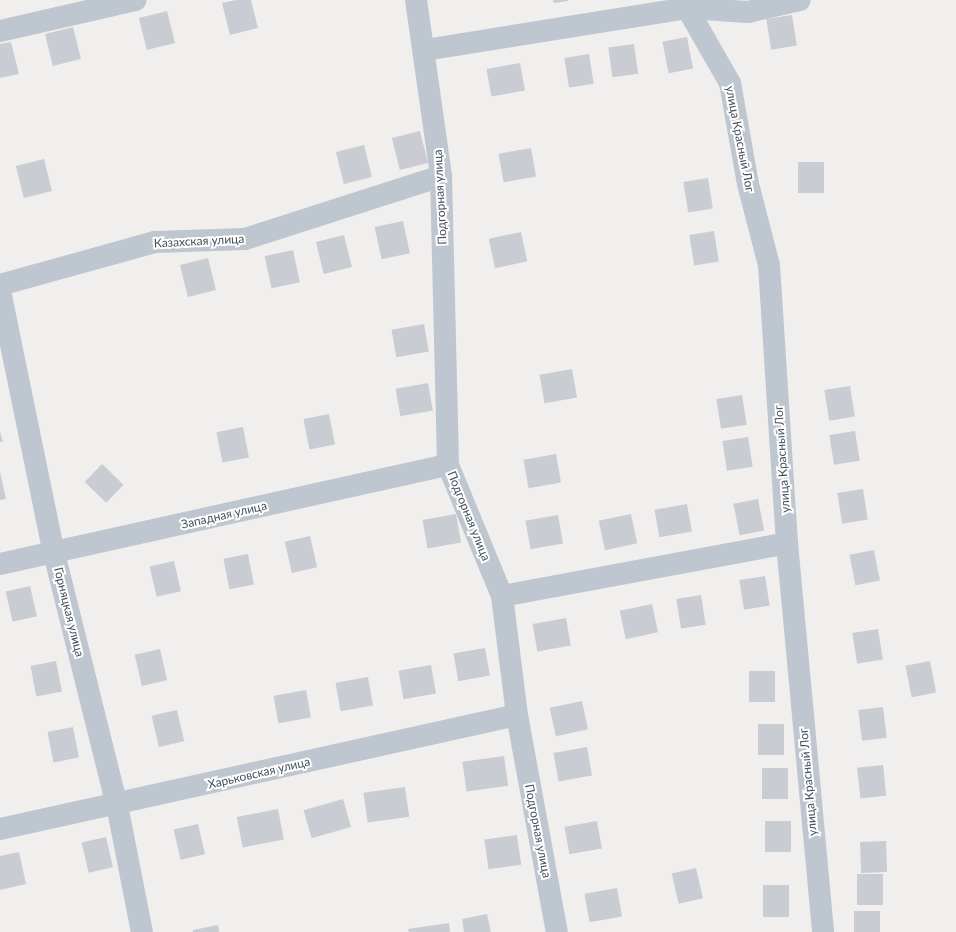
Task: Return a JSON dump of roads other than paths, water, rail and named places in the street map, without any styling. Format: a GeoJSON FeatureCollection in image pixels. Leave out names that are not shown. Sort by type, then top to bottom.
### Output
{"type":"FeatureCollection","features":[{"type":"Feature","properties":{"kind":"street"},"geometry":{"type":"LineString","coordinates":[[0,31],[135,0]]}},
{"type":"Feature","properties":{"kind":"street","name":"Подгорная улица"},"geometry":{"type":"LineString","coordinates":[[416,0],[425,50],[441,176],[448,465],[502,596],[516,715],[557,932]]}},
{"type":"Feature","properties":{"kind":"street"},"geometry":{"type":"LineString","coordinates":[[425,50],[687,4],[748,12],[800,0]]}},
{"type":"Feature","properties":{"kind":"street","name":"улица Красный Лог"},"geometry":{"type":"LineString","coordinates":[[687,4],[730,83],[748,184],[769,265],[787,543],[823,932]]}},
{"type":"Feature","properties":{"kind":"street","name":"Казахская улица"},"geometry":{"type":"LineString","coordinates":[[0,285],[154,242],[245,239],[441,176]]}},
{"type":"Feature","properties":{"kind":"street","name":"Горняцкая улица"},"geometry":{"type":"LineString","coordinates":[[0,291],[54,553],[117,805],[142,932]]}},
{"type":"Feature","properties":{"kind":"street","name":"Западная улица"},"geometry":{"type":"LineString","coordinates":[[0,564],[448,465]]}},
{"type":"Feature","properties":{"kind":"street"},"geometry":{"type":"LineString","coordinates":[[502,596],[787,543]]}},
{"type":"Feature","properties":{"kind":"street","name":"Харьковская улица"},"geometry":{"type":"LineString","coordinates":[[0,828],[117,805],[516,715]]}}]}
